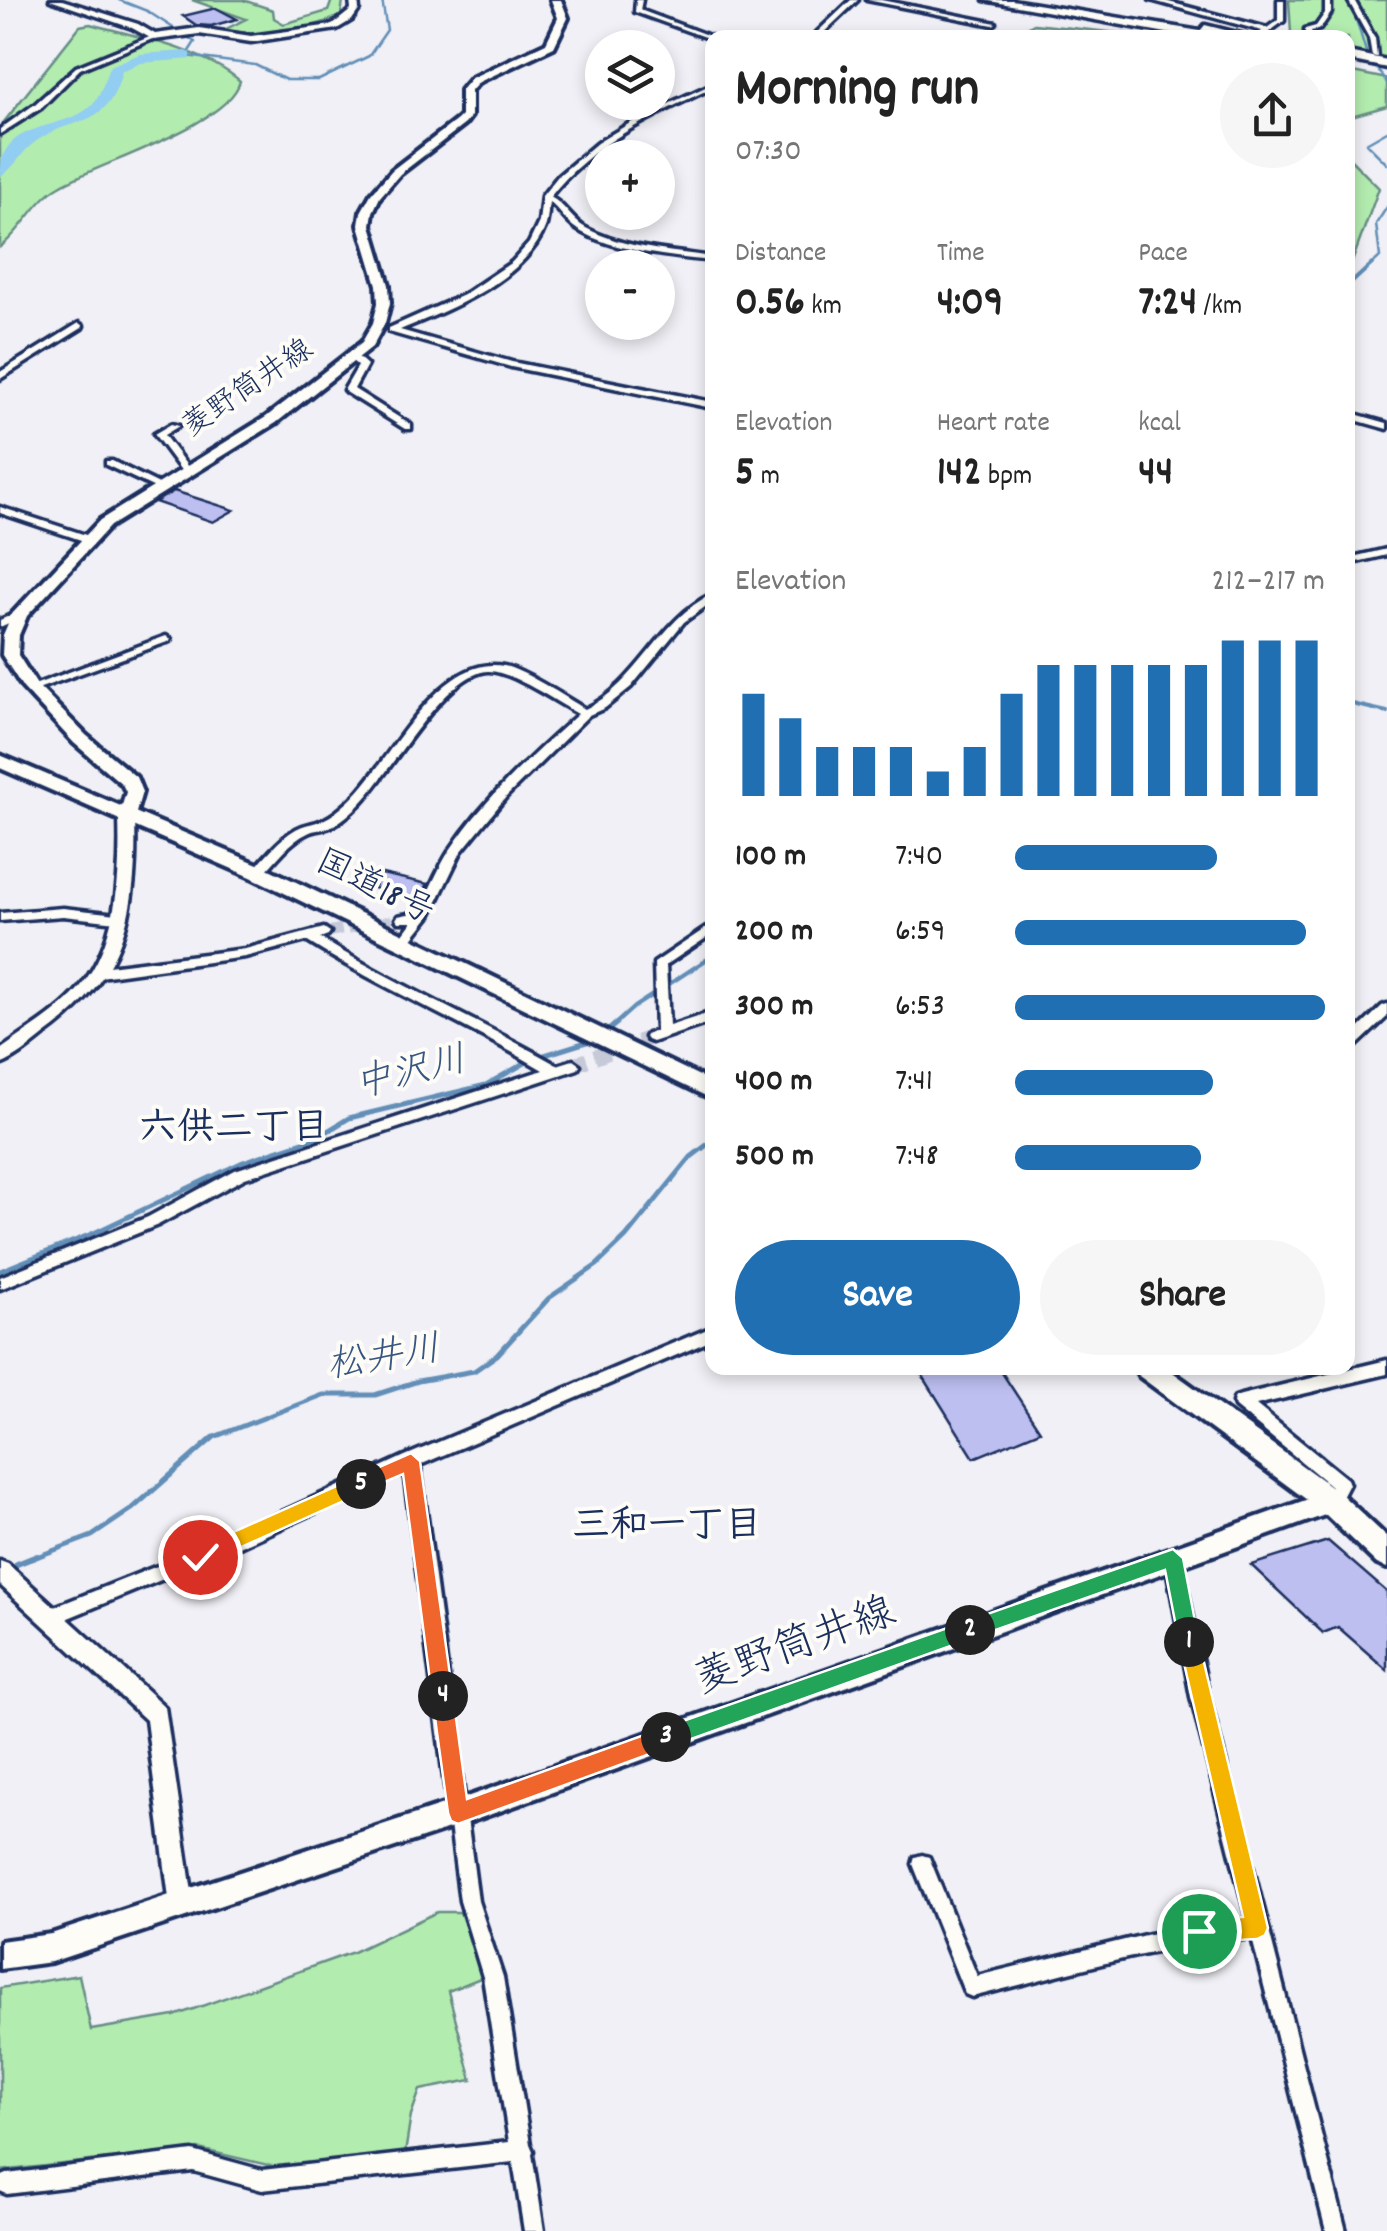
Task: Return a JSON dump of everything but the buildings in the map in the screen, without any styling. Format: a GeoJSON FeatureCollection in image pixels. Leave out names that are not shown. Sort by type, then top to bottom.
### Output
{"type":"FeatureCollection","features":[{"type":"Feature","properties":{"kind":"highway"},"geometry":{"type":"LineString","coordinates":[[990,0],[1171,30]]}},
{"type":"Feature","properties":{"kind":"highway"},"geometry":{"type":"LineString","coordinates":[[1027,0],[1206,30]]}},
{"type":"Feature","properties":{"kind":"highway"},"geometry":{"type":"LineString","coordinates":[[1355,60],[1383,63]]}},
{"type":"Feature","properties":{"kind":"highway","name":"国道18号"},"geometry":{"type":"LineString","coordinates":[[0,760],[258,872],[705,1088]]}},
{"type":"Feature","properties":{"kind":"highway"},"geometry":{"type":"LineString","coordinates":[[1158,1375],[1330,1502],[1387,1555]]}},
{"type":"Feature","properties":{"kind":"main road"},"geometry":{"type":"LineString","coordinates":[[385,329],[383,273],[368,235],[367,211],[401,166],[466,116],[466,90],[475,80],[550,44],[563,18],[556,0]]}},
{"type":"Feature","properties":{"kind":"main road","name":"菱野筒井線"},"geometry":{"type":"LineString","coordinates":[[20,614],[105,522],[271,420],[354,358],[385,329]]}},
{"type":"Feature","properties":{"kind":"main road"},"geometry":{"type":"LineString","coordinates":[[20,614],[11,635],[10,655],[31,688],[80,739],[130,780],[134,792],[128,818]]}},
{"type":"Feature","properties":{"kind":"main road","name":"菱野筒井線"},"geometry":{"type":"LineString","coordinates":[[0,1955],[51,1948],[458,1813],[1330,1502]]}},
{"type":"Feature","properties":{"kind":"street"},"geometry":{"type":"LineString","coordinates":[[54,0],[135,26],[154,37]]}},
{"type":"Feature","properties":{"kind":"street"},"geometry":{"type":"LineString","coordinates":[[0,132],[38,106],[78,68],[106,53],[154,37],[198,31],[251,39],[324,30],[350,18],[354,0]]}},
{"type":"Feature","properties":{"kind":"street"},"geometry":{"type":"LineString","coordinates":[[639,0],[638,11],[705,35]]}},
{"type":"Feature","properties":{"kind":"street"},"geometry":{"type":"LineString","coordinates":[[822,30],[854,0]]}},
{"type":"Feature","properties":{"kind":"street"},"geometry":{"type":"LineString","coordinates":[[870,0],[993,23]]}},
{"type":"Feature","properties":{"kind":"street"},"geometry":{"type":"LineString","coordinates":[[1153,0],[1264,29],[1281,21],[1281,0]]}},
{"type":"Feature","properties":{"kind":"street"},"geometry":{"type":"LineString","coordinates":[[1307,30],[1318,28],[1328,13],[1328,0]]}},
{"type":"Feature","properties":{"kind":"street"},"geometry":{"type":"LineString","coordinates":[[1351,0],[1383,63]]}},
{"type":"Feature","properties":{"kind":"street"},"geometry":{"type":"LineString","coordinates":[[545,198],[594,148],[632,124],[705,89]]}},
{"type":"Feature","properties":{"kind":"street"},"geometry":{"type":"LineString","coordinates":[[385,329],[487,284],[516,262],[542,233],[548,217],[545,198]]}},
{"type":"Feature","properties":{"kind":"street"},"geometry":{"type":"LineString","coordinates":[[545,198],[559,201],[579,228],[612,242],[705,259]]}},
{"type":"Feature","properties":{"kind":"street"},"geometry":{"type":"LineString","coordinates":[[0,376],[79,326]]}},
{"type":"Feature","properties":{"kind":"street"},"geometry":{"type":"LineString","coordinates":[[385,329],[510,364],[705,404]]}},
{"type":"Feature","properties":{"kind":"street"},"geometry":{"type":"LineString","coordinates":[[354,358],[364,365],[349,390],[408,427]]}},
{"type":"Feature","properties":{"kind":"street"},"geometry":{"type":"LineString","coordinates":[[1355,417],[1387,426]]}},
{"type":"Feature","properties":{"kind":"street"},"geometry":{"type":"LineString","coordinates":[[174,426],[160,434],[186,471]]}},
{"type":"Feature","properties":{"kind":"street"},"geometry":{"type":"LineString","coordinates":[[109,464],[160,486]]}},
{"type":"Feature","properties":{"kind":"street"},"geometry":{"type":"LineString","coordinates":[[0,510],[88,539]]}},
{"type":"Feature","properties":{"kind":"street"},"geometry":{"type":"LineString","coordinates":[[1355,559],[1387,552]]}},
{"type":"Feature","properties":{"kind":"street"},"geometry":{"type":"LineString","coordinates":[[403,942],[424,916],[456,851],[539,755],[585,713],[610,704],[626,690],[682,617],[705,602]]}},
{"type":"Feature","properties":{"kind":"street"},"geometry":{"type":"LineString","coordinates":[[0,624],[20,614]]}},
{"type":"Feature","properties":{"kind":"street"},"geometry":{"type":"LineString","coordinates":[[31,688],[166,639]]}},
{"type":"Feature","properties":{"kind":"street"},"geometry":{"type":"LineString","coordinates":[[258,872],[304,830],[326,824],[358,800],[455,682],[477,668],[491,664],[506,669],[585,713]]}},
{"type":"Feature","properties":{"kind":"street"},"geometry":{"type":"LineString","coordinates":[[0,1059],[81,997],[100,972],[117,918],[129,842],[128,818]]}},
{"type":"Feature","properties":{"kind":"street"},"geometry":{"type":"LineString","coordinates":[[0,917],[64,912],[117,918]]}},
{"type":"Feature","properties":{"kind":"street"},"geometry":{"type":"LineString","coordinates":[[402,919],[424,916]]}},
{"type":"Feature","properties":{"kind":"street"},"geometry":{"type":"LineString","coordinates":[[100,972],[245,953],[324,932]]}},
{"type":"Feature","properties":{"kind":"street"},"geometry":{"type":"LineString","coordinates":[[705,933],[660,962],[657,1035],[705,1019]]}},
{"type":"Feature","properties":{"kind":"street"},"geometry":{"type":"LineString","coordinates":[[306,935],[359,970],[548,1066]]}},
{"type":"Feature","properties":{"kind":"street"},"geometry":{"type":"LineString","coordinates":[[1355,1039],[1387,1009]]}},
{"type":"Feature","properties":{"kind":"street"},"geometry":{"type":"LineString","coordinates":[[0,1283],[128,1232],[209,1194],[240,1174],[548,1066],[572,1065]]}},
{"type":"Feature","properties":{"kind":"street"},"geometry":{"type":"LineString","coordinates":[[50,1617],[216,1550],[411,1461],[705,1337]]}},
{"type":"Feature","properties":{"kind":"street"},"geometry":{"type":"LineString","coordinates":[[1355,1375],[1387,1367]]}},
{"type":"Feature","properties":{"kind":"street"},"geometry":{"type":"LineString","coordinates":[[1330,1502],[1340,1484],[1241,1402],[1354,1375]]}},
{"type":"Feature","properties":{"kind":"street"},"geometry":{"type":"LineString","coordinates":[[411,1461],[469,1900],[493,1977],[534,2231]]}},
{"type":"Feature","properties":{"kind":"street"},"geometry":{"type":"LineString","coordinates":[[1173,1558],[1200,1697],[1336,2231]]}},
{"type":"Feature","properties":{"kind":"street"},"geometry":{"type":"LineString","coordinates":[[0,1572],[156,1715],[182,1906]]}},
{"type":"Feature","properties":{"kind":"street"},"geometry":{"type":"LineString","coordinates":[[922,1864],[972,1986],[1096,1957],[1135,1943],[1199,1931],[1257,1928]]}},
{"type":"Feature","properties":{"kind":"street"},"geometry":{"type":"LineString","coordinates":[[8,2184],[193,2161],[262,2180],[524,2151]]}},
{"type":"Feature","properties":{"kind":"green space"},"geometry":{"type":"Polygon","coordinates":[[[192,0],[243,0],[273,10],[274,18],[284,24],[328,11],[332,0],[343,0],[341,16],[326,22],[298,30],[255,33],[224,30],[246,19],[192,0]]]}},
{"type":"Feature","properties":{"kind":"green space"},"geometry":{"type":"Polygon","coordinates":[[[1289,0],[1387,0],[1387,60],[1355,53],[1355,30],[1291,30],[1289,0]]]}},
{"type":"Feature","properties":{"kind":"green space"},"geometry":{"type":"Polygon","coordinates":[[[90,24],[189,53],[240,81],[231,97],[213,113],[51,192],[0,247],[0,127],[80,26],[90,24]]]}},
{"type":"Feature","properties":{"kind":"green space"},"geometry":{"type":"Polygon","coordinates":[[[1034,24],[1090,30],[1023,30],[1034,24]]]}},
{"type":"Feature","properties":{"kind":"green space"},"geometry":{"type":"Polygon","coordinates":[[[1355,72],[1387,79],[1387,106],[1355,115],[1355,72]]]}},
{"type":"Feature","properties":{"kind":"green space"},"geometry":{"type":"Polygon","coordinates":[[[1355,164],[1379,188],[1355,254],[1355,164]]]}},
{"type":"Feature","properties":{"kind":"green space"},"geometry":{"type":"Polygon","coordinates":[[[437,1912],[460,1912],[483,1977],[448,1991],[472,2080],[420,2090],[411,2115],[405,2154],[281,2168],[199,2149],[0,2171],[0,1988],[79,1975],[91,2030],[174,2016],[353,1952],[437,1912]]]}},
{"type":"Feature","properties":{"kind":"waterway"},"geometry":{"type":"LineString","coordinates":[[119,0],[147,11],[195,42],[186,56],[255,65],[286,80],[319,80],[369,56],[387,30],[382,0]]}},
{"type":"Feature","properties":{"kind":"waterway","name":"中沢川"},"geometry":{"type":"LineString","coordinates":[[1350,0],[1367,55],[1387,83]]}},
{"type":"Feature","properties":{"kind":"waterway"},"geometry":{"type":"LineString","coordinates":[[0,171],[16,149],[34,135],[78,120],[101,105],[110,91],[115,69],[123,64],[140,58],[186,56]]}},
{"type":"Feature","properties":{"kind":"waterway","name":"中沢川"},"geometry":{"type":"LineString","coordinates":[[1387,131],[1366,143],[1387,164]]}},
{"type":"Feature","properties":{"kind":"waterway","name":"中沢川"},"geometry":{"type":"LineString","coordinates":[[1369,267],[1380,257],[1376,224],[1387,207]]}},
{"type":"Feature","properties":{"kind":"waterway","name":"中沢川"},"geometry":{"type":"LineString","coordinates":[[1355,280],[1372,264]]}},
{"type":"Feature","properties":{"kind":"waterway","name":"松井川"},"geometry":{"type":"LineString","coordinates":[[1355,705],[1387,712]]}},
{"type":"Feature","properties":{"kind":"waterway","name":"中沢川"},"geometry":{"type":"LineString","coordinates":[[614,1025],[634,1007],[705,961]]}},
{"type":"Feature","properties":{"kind":"waterway","name":"中沢川"},"geometry":{"type":"LineString","coordinates":[[605,1033],[617,1023]]}},
{"type":"Feature","properties":{"kind":"waterway","name":"中沢川"},"geometry":{"type":"LineString","coordinates":[[0,1271],[94,1233],[243,1162],[318,1137],[349,1118],[486,1085],[532,1059],[596,1039]]}},
{"type":"Feature","properties":{"kind":"waterway","name":"松井川"},"geometry":{"type":"LineString","coordinates":[[31,1559],[92,1536],[132,1509],[214,1437],[323,1395],[375,1395],[418,1381],[474,1371],[497,1355],[549,1298],[597,1265],[626,1237],[691,1157],[705,1146]]}},
{"type":"Feature","properties":{"kind":"waterway","name":"松井川"},"geometry":{"type":"LineString","coordinates":[[17,1564],[37,1556]]}},
{"type":"Feature","properties":{"kind":"tunnel"},"geometry":{"type":"LineString","coordinates":[[314,934],[402,919]]}},
{"type":"Feature","properties":{"kind":"tunnel"},"geometry":{"type":"LineString","coordinates":[[573,1065],[652,1037]]}},
{"type":"Feature","properties":{"kind":"district","name":"六供二丁目"},"geometry":{"type":"Point","coordinates":[234,1130]}},
{"type":"Feature","properties":{"kind":"district","name":"三和一丁目"},"geometry":{"type":"Point","coordinates":[667,1528]}},
{"type":"Feature","properties":{"kind":"route"},"geometry":{"type":"LineString","coordinates":[[200,1557],[411,1461],[458,1813],[1173,1558],[1200,1697],[1257,1928],[1199,1931]]}}]}
